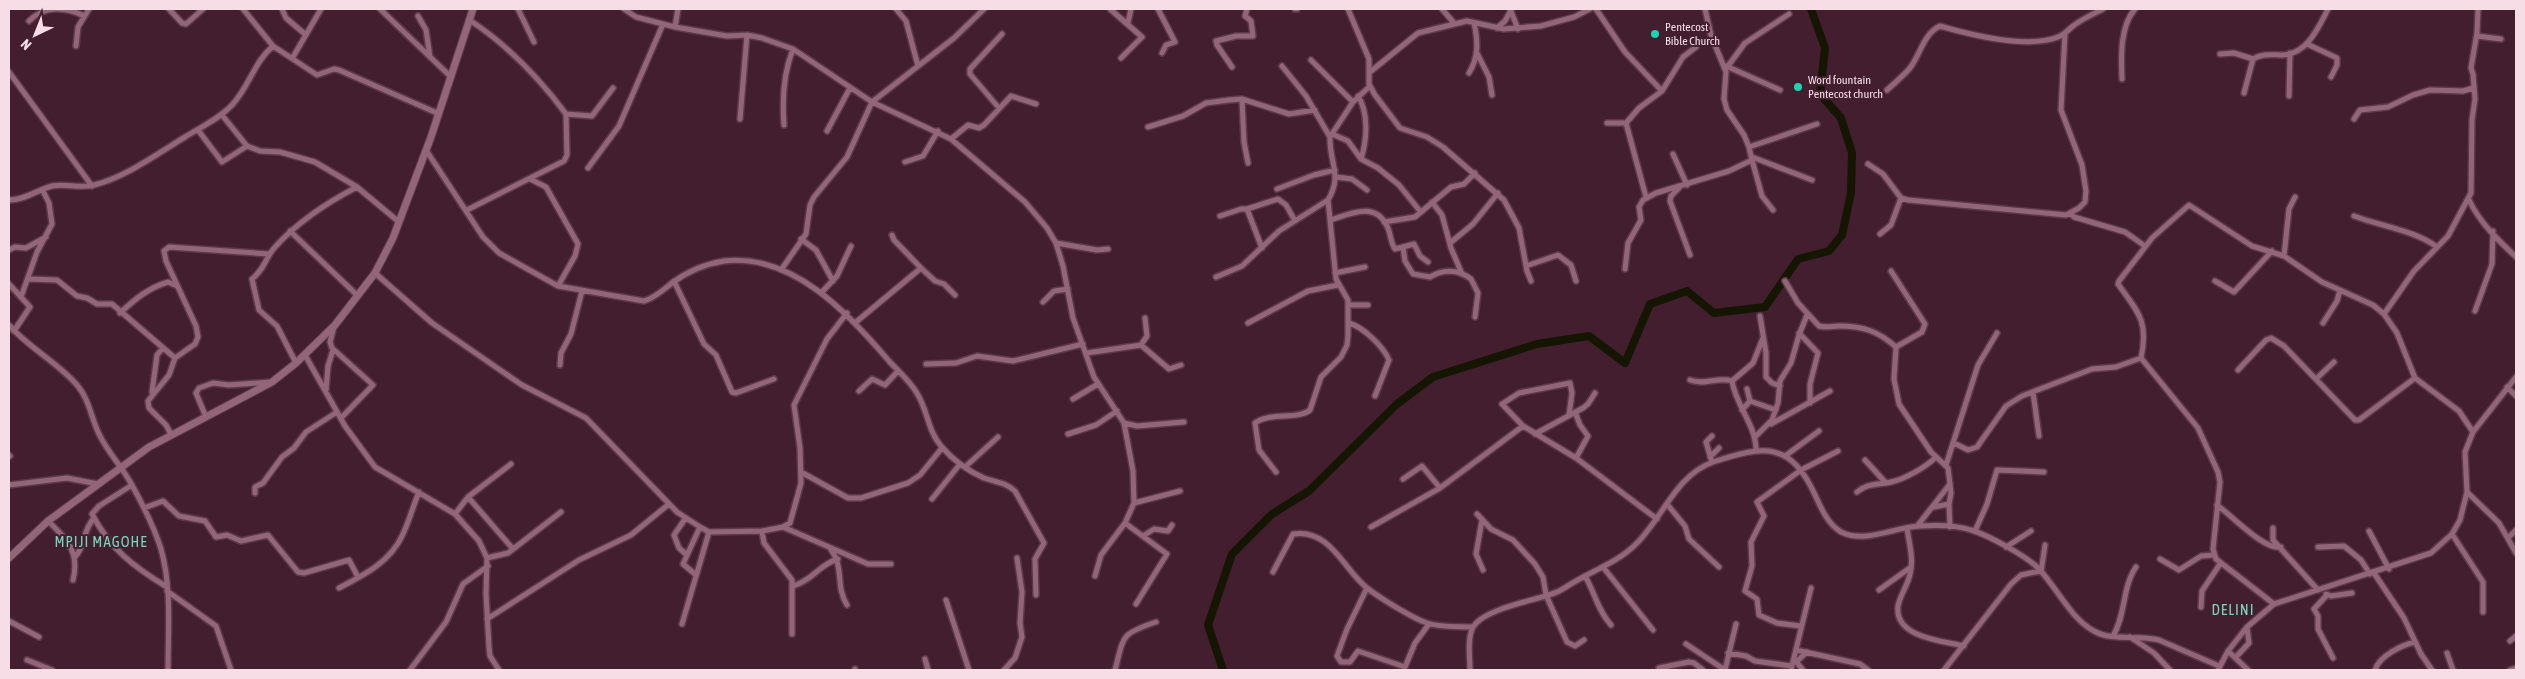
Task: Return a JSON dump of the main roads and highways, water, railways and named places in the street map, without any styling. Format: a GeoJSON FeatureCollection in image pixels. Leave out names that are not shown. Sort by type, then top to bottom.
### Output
{"type":"FeatureCollection","features":[{"type":"Feature","properties":{"kind":"waterway"},"geometry":{"type":"LineString","coordinates":[[1223,670],[1208,625],[1232,554],[1272,514],[1309,491],[1397,404],[1433,377],[1537,344],[1589,336],[1625,363],[1650,304],[1687,291],[1714,313],[1765,307],[1798,259],[1829,251],[1842,235],[1851,193],[1852,153],[1841,118],[1820,94],[1825,48],[1811,9]]}},
{"type":"Feature","properties":{"kind":"place","name":"Pentecost Bible Church"},"geometry":{"type":"Point","coordinates":[1655,34]}},
{"type":"Feature","properties":{"kind":"place","name":"Word fountain Pentecost church"},"geometry":{"type":"Point","coordinates":[1798,87]}},
{"type":"Feature","properties":{"kind":"district","name":"MPIJI MAGOHE"},"geometry":{"type":"Point","coordinates":[101,541]}},
{"type":"Feature","properties":{"kind":"district","name":"DELINI"},"geometry":{"type":"Point","coordinates":[2233,609]}}]}
